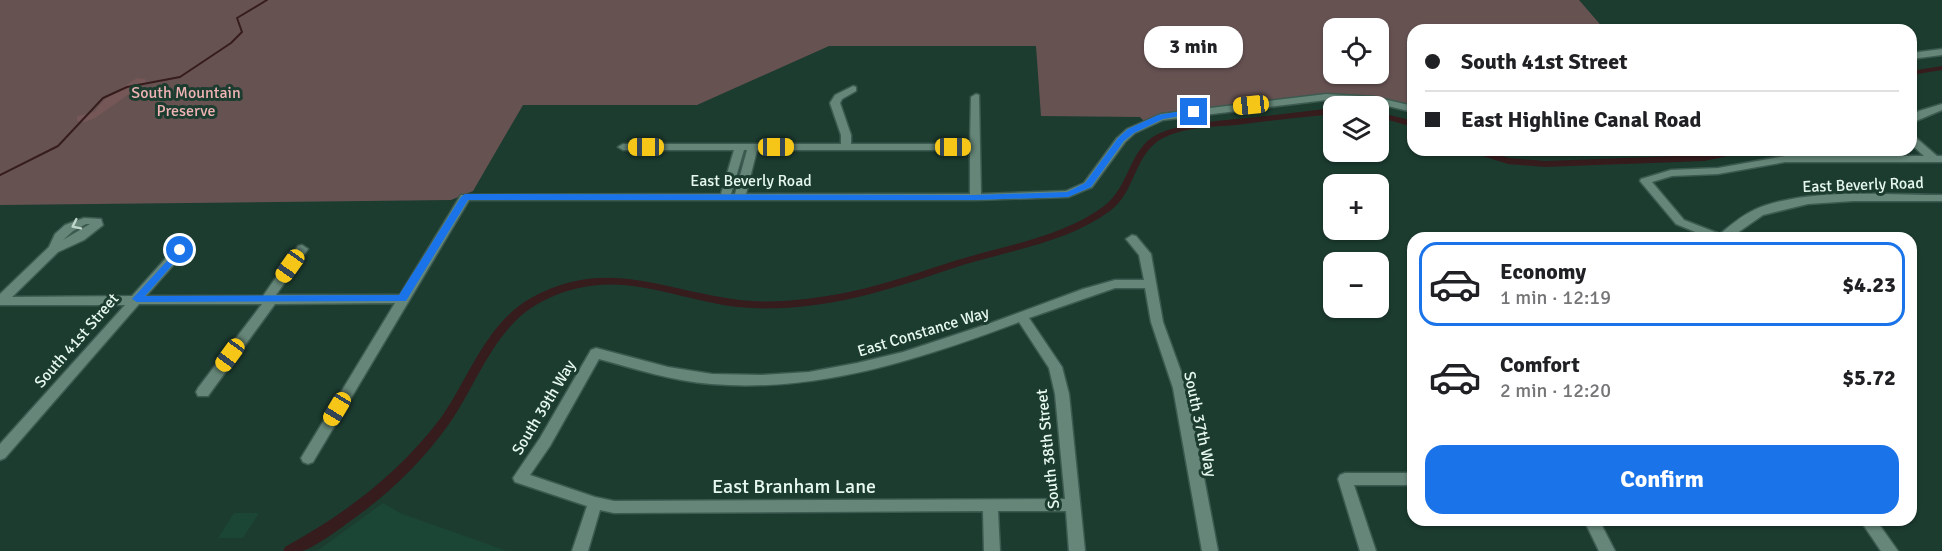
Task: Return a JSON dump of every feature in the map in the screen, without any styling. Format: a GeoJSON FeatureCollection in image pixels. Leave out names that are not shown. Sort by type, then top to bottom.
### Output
{"type":"FeatureCollection","features":[{"type":"Feature","properties":{"kind":"street"},"geometry":{"type":"LineString","coordinates":[[1917,55],[1942,52]]}},
{"type":"Feature","properties":{"kind":"street"},"geometry":{"type":"LineString","coordinates":[[846,147],[846,135],[835,103],[838,97],[853,89]]}},
{"type":"Feature","properties":{"kind":"street"},"geometry":{"type":"LineString","coordinates":[[975,197],[976,97]]}},
{"type":"Feature","properties":{"kind":"street","name":"East Beverly Road"},"geometry":{"type":"LineString","coordinates":[[402,299],[465,197],[1037,197],[1068,194],[1088,185],[1121,140],[1144,123],[1161,117],[1326,98],[1375,100],[1407,108]]}},
{"type":"Feature","properties":{"kind":"street"},"geometry":{"type":"LineString","coordinates":[[1917,116],[1942,107]]}},
{"type":"Feature","properties":{"kind":"street"},"geometry":{"type":"LineString","coordinates":[[1917,143],[1938,159]]}},
{"type":"Feature","properties":{"kind":"street"},"geometry":{"type":"LineString","coordinates":[[623,147],[975,147]]}},
{"type":"Feature","properties":{"kind":"street"},"geometry":{"type":"LineString","coordinates":[[725,197],[740,147]]}},
{"type":"Feature","properties":{"kind":"street"},"geometry":{"type":"LineString","coordinates":[[740,197],[753,147]]}},
{"type":"Feature","properties":{"kind":"street"},"geometry":{"type":"LineString","coordinates":[[1706,232],[1680,222],[1645,182],[1671,173],[1718,171],[1785,159],[1938,159]]}},
{"type":"Feature","properties":{"kind":"street","name":"East Beverly Road"},"geometry":{"type":"LineString","coordinates":[[1729,232],[1763,211],[1797,203],[1831,200],[1942,198]]}},
{"type":"Feature","properties":{"kind":"street","name":"South 37th Way"},"geometry":{"type":"LineString","coordinates":[[1132,239],[1145,254],[1157,322],[1180,388],[1210,551]]}},
{"type":"Feature","properties":{"kind":"street"},"geometry":{"type":"LineString","coordinates":[[0,302],[54,249]]}},
{"type":"Feature","properties":{"kind":"street"},"geometry":{"type":"LineString","coordinates":[[203,392],[302,249]]}},
{"type":"Feature","properties":{"kind":"street","name":"South 41st Street"},"geometry":{"type":"LineString","coordinates":[[0,454],[180,250]]}},
{"type":"Feature","properties":{"kind":"street","name":"East Constance Way"},"geometry":{"type":"LineString","coordinates":[[596,353],[657,370],[712,379],[769,380],[844,373],[912,356],[1115,284],[1150,284]]}},
{"type":"Feature","properties":{"kind":"street"},"geometry":{"type":"LineString","coordinates":[[0,302],[137,299],[402,299]]}},
{"type":"Feature","properties":{"kind":"street"},"geometry":{"type":"LineString","coordinates":[[308,458],[402,299]]}},
{"type":"Feature","properties":{"kind":"street","name":"South 38th Street"},"geometry":{"type":"LineString","coordinates":[[1022,317],[1055,368],[1062,394],[1077,551]]}},
{"type":"Feature","properties":{"kind":"street","name":"South 39th Way"},"geometry":{"type":"LineString","coordinates":[[520,478],[545,442],[596,353]]}},
{"type":"Feature","properties":{"kind":"street","name":"East Branham Lane"},"geometry":{"type":"LineString","coordinates":[[520,478],[614,507],[1071,505]]}},
{"type":"Feature","properties":{"kind":"street"},"geometry":{"type":"LineString","coordinates":[[1368,551],[1345,479],[1407,479]]}},
{"type":"Feature","properties":{"kind":"street"},"geometry":{"type":"LineString","coordinates":[[580,551],[595,503]]}},
{"type":"Feature","properties":{"kind":"street"},"geometry":{"type":"LineString","coordinates":[[990,507],[992,551]]}},
{"type":"Feature","properties":{"kind":"street"},"geometry":{"type":"LineString","coordinates":[[1594,526],[1607,551]]}},
{"type":"Feature","properties":{"kind":"street"},"geometry":{"type":"LineString","coordinates":[[1871,526],[1890,551]]}},
{"type":"Feature","properties":{"kind":"shaded area"},"geometry":{"type":"Polygon","coordinates":[[[137,78],[145,79],[146,82],[95,118],[85,122],[77,121],[77,116],[94,112],[105,99],[137,78]]]}},
{"type":"Feature","properties":{"kind":"shaded area"},"geometry":{"type":"Polygon","coordinates":[[[383,503],[400,513],[507,551],[317,551],[383,503]]]}},
{"type":"Feature","properties":{"kind":"shaded area"},"geometry":{"type":"Polygon","coordinates":[[[234,513],[259,513],[243,538],[218,538],[234,513]]]}},
{"type":"Feature","properties":{"kind":"green space","name":"South Mountain Preserve"},"geometry":{"type":"Polygon","coordinates":[[[0,0],[1579,0],[1600,24],[1407,24],[1407,105],[1389,100],[1389,96],[1323,96],[1198,109],[1144,121],[1140,117],[1041,116],[1036,46],[829,46],[697,105],[523,105],[473,191],[451,200],[0,205],[0,0]]]}},
{"type":"Feature","properties":{"kind":"waterway"},"geometry":{"type":"LineString","coordinates":[[0,175],[58,146],[103,98],[127,87],[180,77],[231,43],[242,32],[237,18],[267,0]]}},
{"type":"Feature","properties":{"kind":"waterway"},"geometry":{"type":"LineString","coordinates":[[1917,72],[1942,68]]}},
{"type":"Feature","properties":{"kind":"waterway"},"geometry":{"type":"LineString","coordinates":[[290,551],[335,525],[396,477],[432,439],[506,324],[534,301],[561,288],[586,282],[611,280],[635,282],[709,299],[765,305],[809,302],[852,295],[1019,246],[1081,224],[1111,206],[1124,190],[1142,152],[1159,137],[1168,133],[1206,125],[1323,112]]}},
{"type":"Feature","properties":{"kind":"waterway"},"geometry":{"type":"LineString","coordinates":[[1389,117],[1407,122]]}},
{"type":"Feature","properties":{"kind":"waterway"},"geometry":{"type":"LineString","coordinates":[[1492,156],[1508,161],[1545,164],[1714,156]]}},
{"type":"Feature","properties":{"kind":"route"},"geometry":{"type":"LineString","coordinates":[[180,250],[137,299],[402,299],[461,200],[465,197],[480,195],[1037,197],[1068,194],[1088,185],[1121,140],[1131,131],[1161,117],[1194,112]]}}]}
